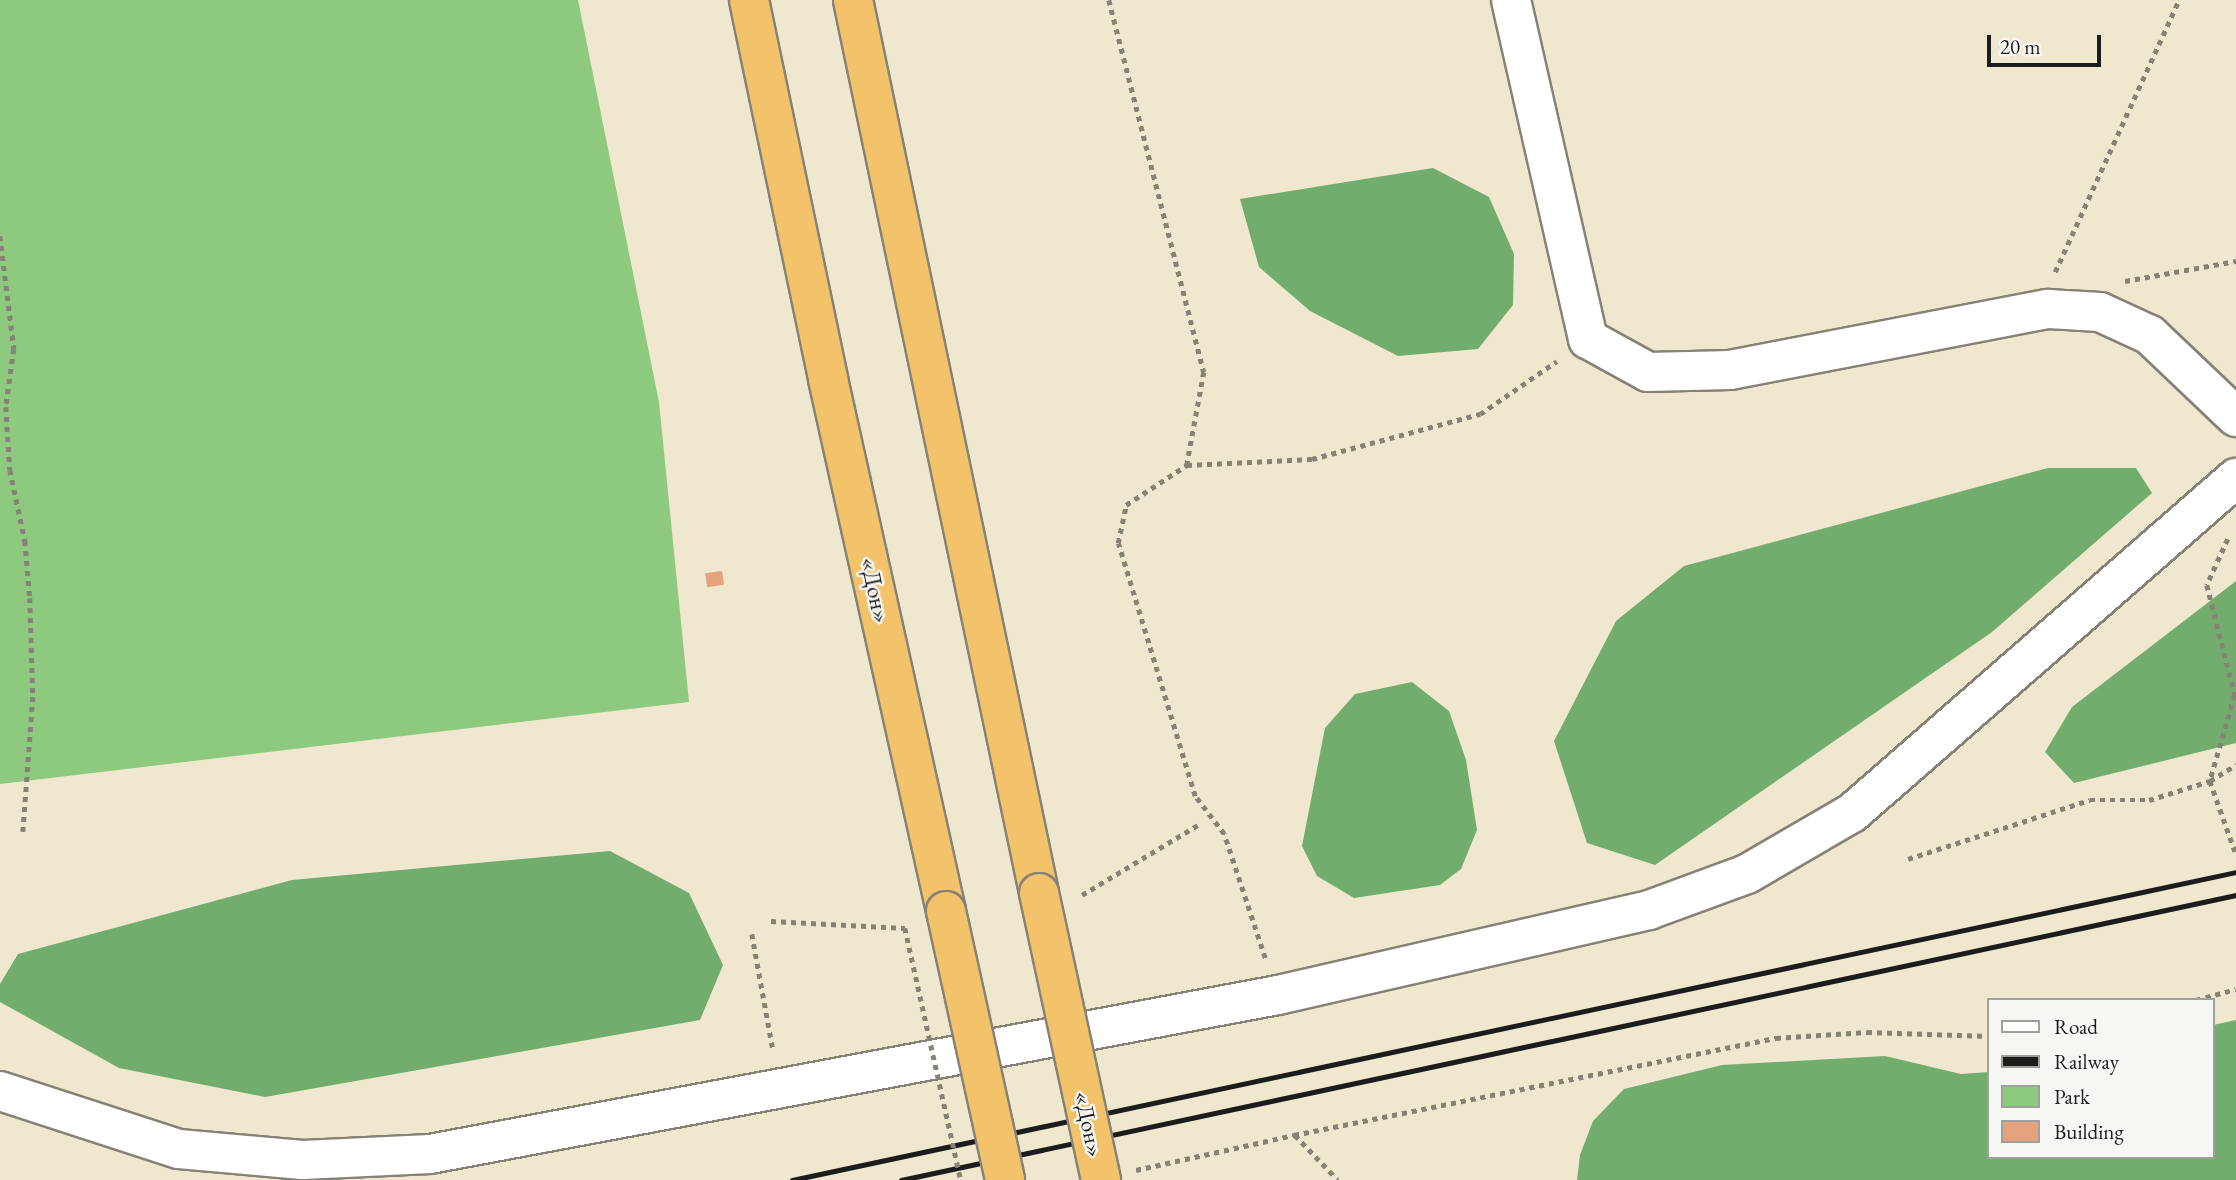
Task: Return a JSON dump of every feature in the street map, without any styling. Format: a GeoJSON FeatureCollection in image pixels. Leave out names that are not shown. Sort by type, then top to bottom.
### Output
{"type":"FeatureCollection","features":[{"type":"Feature","properties":{"kind":"highway","name":"«Дон»"},"geometry":{"type":"LineString","coordinates":[[749,0],[825,365],[1005,1180]]}},
{"type":"Feature","properties":{"kind":"highway","name":"«Дон»"},"geometry":{"type":"LineString","coordinates":[[853,0],[1039,894],[1116,1176]]}},
{"type":"Feature","properties":{"kind":"street"},"geometry":{"type":"LineString","coordinates":[[1511,0],[1588,339],[1648,372],[1730,370],[2048,309],[2100,312],[2150,335],[2236,417]]}},
{"type":"Feature","properties":{"kind":"street"},"geometry":{"type":"LineString","coordinates":[[0,1091],[179,1149],[303,1160],[430,1154],[1278,995],[1649,910],[1747,874],[1852,813],[2236,478]]}},
{"type":"Feature","properties":{"kind":"path"},"geometry":{"type":"LineString","coordinates":[[1109,0],[1204,372],[1187,465]]}},
{"type":"Feature","properties":{"kind":"path"},"geometry":{"type":"LineString","coordinates":[[2048,309],[2045,295],[2179,0]]}},
{"type":"Feature","properties":{"kind":"path"},"geometry":{"type":"LineString","coordinates":[[0,236],[14,349],[6,407],[10,470],[25,541],[30,598],[33,697],[23,832]]}},
{"type":"Feature","properties":{"kind":"path"},"geometry":{"type":"LineString","coordinates":[[2113,283],[2236,261]]}},
{"type":"Feature","properties":{"kind":"path"},"geometry":{"type":"LineString","coordinates":[[1278,995],[1224,834],[1195,796],[1118,543],[1126,505],[1187,465],[1312,459],[1480,414],[1588,339]]}},
{"type":"Feature","properties":{"kind":"path"},"geometry":{"type":"LineString","coordinates":[[2232,531],[2207,585],[2235,695],[2210,781],[2236,854]]}},
{"type":"Feature","properties":{"kind":"path"},"geometry":{"type":"LineString","coordinates":[[1908,859],[2090,800],[2149,800],[2210,781],[2236,765]]}},
{"type":"Feature","properties":{"kind":"path"},"geometry":{"type":"LineString","coordinates":[[1082,895],[1198,825]]}},
{"type":"Feature","properties":{"kind":"path"},"geometry":{"type":"LineString","coordinates":[[771,921],[905,929],[961,1180]]}},
{"type":"Feature","properties":{"kind":"path"},"geometry":{"type":"LineString","coordinates":[[752,934],[778,1088]]}},
{"type":"Feature","properties":{"kind":"path"},"geometry":{"type":"LineString","coordinates":[[2203,998],[2236,989]]}},
{"type":"Feature","properties":{"kind":"path"},"geometry":{"type":"LineString","coordinates":[[926,1032],[940,1030]]}},
{"type":"Feature","properties":{"kind":"path"},"geometry":{"type":"LineString","coordinates":[[1116,1176],[1294,1135],[1776,1038],[1867,1032],[1988,1036]]}},
{"type":"Feature","properties":{"kind":"path"},"geometry":{"type":"LineString","coordinates":[[1294,1135],[1338,1180]]}},
{"type":"Feature","properties":{"kind":"green space"},"geometry":{"type":"Polygon","coordinates":[[[0,0],[578,0],[659,402],[689,702],[0,784],[0,0]]]}},
{"type":"Feature","properties":{"kind":"green space"},"geometry":{"type":"Polygon","coordinates":[[[1433,168],[1489,197],[1514,254],[1513,305],[1478,349],[1398,356],[1310,311],[1259,267],[1240,199],[1433,168]]]}},
{"type":"Feature","properties":{"kind":"green space"},"geometry":{"type":"Polygon","coordinates":[[[2048,468],[2136,468],[2152,493],[1992,632],[1655,865],[1587,843],[1554,741],[1616,621],[1684,566],[2048,468]]]}},
{"type":"Feature","properties":{"kind":"green space"},"geometry":{"type":"Polygon","coordinates":[[[2236,581],[2236,743],[2074,783],[2045,752],[2072,707],[2236,581]]]}},
{"type":"Feature","properties":{"kind":"green space"},"geometry":{"type":"Polygon","coordinates":[[[1412,682],[1449,711],[1466,760],[1477,830],[1461,869],[1440,885],[1354,898],[1317,876],[1302,846],[1325,728],[1355,694],[1412,682]]]}},
{"type":"Feature","properties":{"kind":"green space"},"geometry":{"type":"Polygon","coordinates":[[[610,851],[689,893],[723,965],[700,1020],[265,1097],[119,1068],[0,1002],[0,984],[18,954],[292,880],[610,851]]]}},
{"type":"Feature","properties":{"kind":"green space"},"geometry":{"type":"Polygon","coordinates":[[[2236,1020],[2236,1180],[1577,1180],[1580,1155],[1593,1121],[1624,1089],[1722,1065],[1885,1056],[1961,1074],[1988,1072],[1988,1159],[2215,1159],[2215,1025],[2236,1020]]]}},
{"type":"Feature","properties":{"kind":"building"},"geometry":{"type":"Polygon","coordinates":[[[722,571],[724,585],[707,587],[705,573],[722,571]]]}},
{"type":"Feature","properties":{"kind":"railway"},"geometry":{"type":"LineString","coordinates":[[792,1180],[2236,872]]}},
{"type":"Feature","properties":{"kind":"railway"},"geometry":{"type":"LineString","coordinates":[[901,1180],[2236,895]]}}]}
